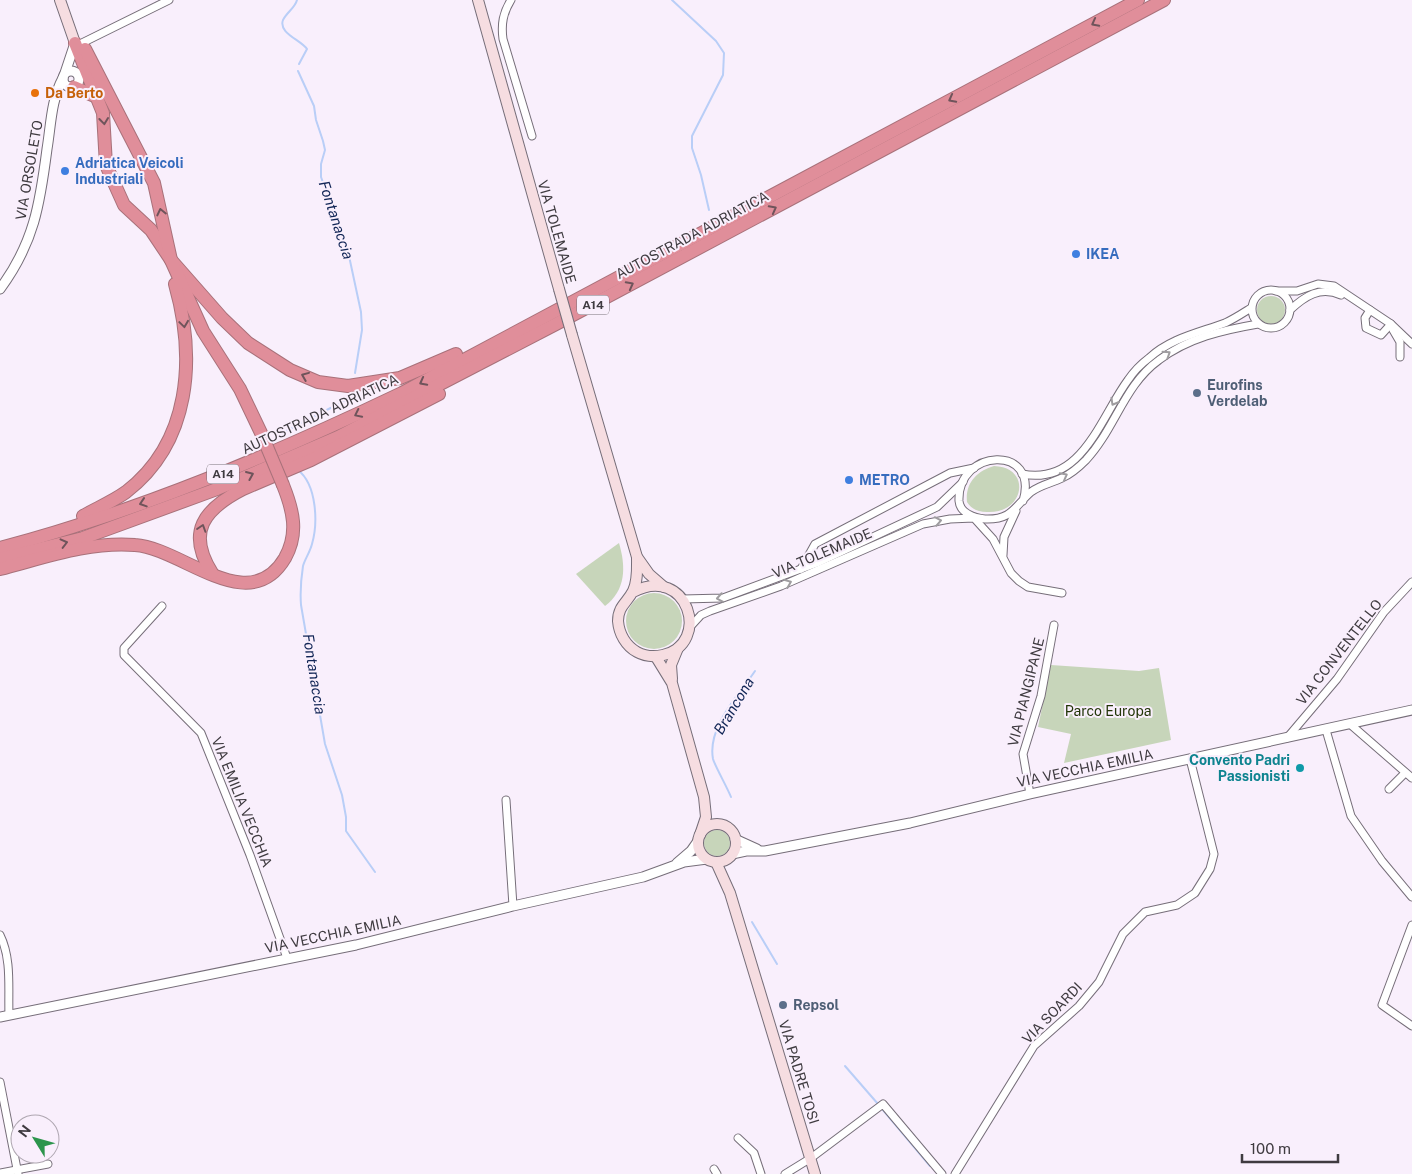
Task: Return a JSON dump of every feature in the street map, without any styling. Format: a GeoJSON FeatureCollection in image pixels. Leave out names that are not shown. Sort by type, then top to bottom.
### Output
{"type":"FeatureCollection","features":[{"type":"Feature","properties":{"kind":"highway","name":"AUTOSTRADA ADRIATICA"},"geometry":{"type":"LineString","coordinates":[[0,548],[39,538],[196,485],[297,443],[402,393],[1138,0]]}},
{"type":"Feature","properties":{"kind":"highway","name":"AUTOSTRADA ADRIATICA"},"geometry":{"type":"LineString","coordinates":[[0,559],[83,538],[226,485],[338,438],[1164,0]]}},
{"type":"Feature","properties":{"kind":"highway"},"geometry":{"type":"LineString","coordinates":[[79,43],[104,122],[106,165],[120,198],[126,207],[150,230],[171,260],[233,330],[263,355],[290,370],[318,382],[348,386],[386,381],[434,365],[607,278],[636,267]]}},
{"type":"Feature","properties":{"kind":"highway"},"geometry":{"type":"LineString","coordinates":[[39,538],[104,506],[127,490],[155,463],[169,441],[184,395],[187,364],[184,325],[154,183],[79,43]]}},
{"type":"Feature","properties":{"kind":"highway"},"geometry":{"type":"LineString","coordinates":[[71,87],[97,97]]}},
{"type":"Feature","properties":{"kind":"highway"},"geometry":{"type":"LineString","coordinates":[[0,569],[84,548],[126,544],[160,550],[224,580],[242,583],[259,580],[278,567],[290,548],[294,528],[293,512],[283,485],[240,389],[203,331],[171,260]]}},
{"type":"Feature","properties":{"kind":"highway"},"geometry":{"type":"LineString","coordinates":[[212,573],[201,554],[199,534],[205,519],[220,503],[243,489],[392,420],[472,376],[556,324]]}},
{"type":"Feature","properties":{"kind":"main road","name":"VIA TOLEMAIDE"},"geometry":{"type":"LineString","coordinates":[[478,0],[572,335],[637,557],[637,576],[632,592],[620,610],[620,631],[624,641],[632,650],[643,656],[656,657],[672,683]]}},
{"type":"Feature","properties":{"kind":"main road"},"geometry":{"type":"LineString","coordinates":[[61,3],[79,43]]}},
{"type":"Feature","properties":{"kind":"main road","name":"VIA TOLEMAIDE"},"geometry":{"type":"LineString","coordinates":[[637,557],[649,574],[664,586],[675,591],[683,599]]}},
{"type":"Feature","properties":{"kind":"main road"},"geometry":{"type":"LineString","coordinates":[[632,592],[642,587],[664,586]]}},
{"type":"Feature","properties":{"kind":"main road"},"geometry":{"type":"LineString","coordinates":[[683,599],[690,619],[689,630]]}},
{"type":"Feature","properties":{"kind":"main road","name":"VIA TOLEMAIDE"},"geometry":{"type":"LineString","coordinates":[[689,630],[678,648],[671,665],[672,683],[704,797],[709,808],[732,831],[735,839]]}},
{"type":"Feature","properties":{"kind":"main road"},"geometry":{"type":"LineString","coordinates":[[656,657],[668,654],[678,648]]}},
{"type":"Feature","properties":{"kind":"main road","name":"VIA TOLEMAIDE"},"geometry":{"type":"LineString","coordinates":[[699,838],[706,816],[704,797]]}},
{"type":"Feature","properties":{"kind":"main road"},"geometry":{"type":"LineString","coordinates":[[726,827],[710,826],[699,838],[699,850],[720,866],[730,893]]}},
{"type":"Feature","properties":{"kind":"main road"},"geometry":{"type":"LineString","coordinates":[[730,893],[728,869],[735,839]]}},
{"type":"Feature","properties":{"kind":"main road"},"geometry":{"type":"LineString","coordinates":[[712,861],[731,855]]}},
{"type":"Feature","properties":{"kind":"main road","name":"VIA PADRE TOSI"},"geometry":{"type":"LineString","coordinates":[[730,893],[816,1174]]}},
{"type":"Feature","properties":{"kind":"street"},"geometry":{"type":"LineString","coordinates":[[79,43],[169,0]]}},
{"type":"Feature","properties":{"kind":"street"},"geometry":{"type":"LineString","coordinates":[[511,0],[504,10],[501,26],[503,39],[532,136]]}},
{"type":"Feature","properties":{"kind":"street","name":"VIA ORSOLETO"},"geometry":{"type":"LineString","coordinates":[[0,289],[21,257],[36,218],[56,90],[79,43]]}},
{"type":"Feature","properties":{"kind":"street"},"geometry":{"type":"LineString","coordinates":[[71,71],[78,75],[79,80],[71,87],[64,84],[64,76],[71,71]]}},
{"type":"Feature","properties":{"kind":"street","name":"VIA ORSOLETO"},"geometry":{"type":"LineString","coordinates":[[53,106],[71,87]]}},
{"type":"Feature","properties":{"kind":"street"},"geometry":{"type":"LineString","coordinates":[[1258,324],[1251,308],[1254,300],[1260,293],[1276,290],[1297,291],[1318,284],[1327,284],[1369,311],[1412,344]]}},
{"type":"Feature","properties":{"kind":"street"},"geometry":{"type":"LineString","coordinates":[[1276,290],[1286,298],[1290,310]]}},
{"type":"Feature","properties":{"kind":"street"},"geometry":{"type":"LineString","coordinates":[[1005,563],[1002,549],[1004,537],[1017,509],[1023,501],[1039,487],[1062,478],[1085,460],[1102,439],[1134,385],[1158,361],[1187,343],[1226,329],[1258,324],[1269,329],[1281,326],[1286,322],[1290,310],[1300,301],[1323,290],[1342,295],[1369,311]]}},
{"type":"Feature","properties":{"kind":"street"},"geometry":{"type":"LineString","coordinates":[[1023,501],[1025,483],[1022,474],[1032,476],[1048,474],[1066,467],[1080,455],[1090,443],[1128,379],[1150,356],[1166,344],[1226,322],[1251,308]]}},
{"type":"Feature","properties":{"kind":"street"},"geometry":{"type":"LineString","coordinates":[[1369,311],[1364,324],[1366,328],[1381,335],[1390,326]]}},
{"type":"Feature","properties":{"kind":"street"},"geometry":{"type":"LineString","coordinates":[[1390,326],[1400,342],[1400,357]]}},
{"type":"Feature","properties":{"kind":"street","name":"VIA TOLEMAIDE"},"geometry":{"type":"LineString","coordinates":[[683,599],[723,598],[800,570],[937,507],[975,468],[991,459],[1009,462],[1022,474]]}},
{"type":"Feature","properties":{"kind":"street"},"geometry":{"type":"LineString","coordinates":[[800,570],[815,544],[950,473],[975,468]]}},
{"type":"Feature","properties":{"kind":"street"},"geometry":{"type":"LineString","coordinates":[[964,481],[960,492],[960,505],[993,539],[1011,573],[1028,586],[1062,593]]}},
{"type":"Feature","properties":{"kind":"street","name":"VIA TOLEMAIDE"},"geometry":{"type":"LineString","coordinates":[[689,630],[693,622],[710,611],[781,586],[924,524],[950,519],[993,519],[1010,514],[1017,509]]}},
{"type":"Feature","properties":{"kind":"street","name":"VIA CONVENTELLO"},"geometry":{"type":"LineString","coordinates":[[1287,738],[1337,679],[1384,612],[1412,582]]}},
{"type":"Feature","properties":{"kind":"street","name":"VIA EMILIA VECCHIA"},"geometry":{"type":"LineString","coordinates":[[162,606],[124,648],[124,655],[201,733],[250,855],[287,958]]}},
{"type":"Feature","properties":{"kind":"street","name":"VIA PIANGIPANE"},"geometry":{"type":"LineString","coordinates":[[1030,794],[1023,754],[1040,696],[1054,625]]}},
{"type":"Feature","properties":{"kind":"street","name":"VIA VECCHIA EMILIA"},"geometry":{"type":"LineString","coordinates":[[731,855],[746,851],[765,851],[910,823],[1030,794],[1412,710]]}},
{"type":"Feature","properties":{"kind":"street"},"geometry":{"type":"LineString","coordinates":[[1350,724],[1412,778]]}},
{"type":"Feature","properties":{"kind":"street"},"geometry":{"type":"LineString","coordinates":[[1326,730],[1351,816],[1382,861],[1412,898]]}},
{"type":"Feature","properties":{"kind":"street","name":"VIA SOARDI"},"geometry":{"type":"LineString","coordinates":[[955,1174],[1034,1046],[1079,1006],[1099,982],[1123,934],[1145,912],[1177,906],[1195,893],[1210,868],[1214,854],[1190,759]]}},
{"type":"Feature","properties":{"kind":"street"},"geometry":{"type":"LineString","coordinates":[[1389,790],[1405,773]]}},
{"type":"Feature","properties":{"kind":"street"},"geometry":{"type":"LineString","coordinates":[[506,800],[513,906]]}},
{"type":"Feature","properties":{"kind":"street"},"geometry":{"type":"LineString","coordinates":[[669,869],[684,858],[699,838]]}},
{"type":"Feature","properties":{"kind":"street"},"geometry":{"type":"LineString","coordinates":[[735,839],[765,851]]}},
{"type":"Feature","properties":{"kind":"street","name":"VIA VECCHIA EMILIA"},"geometry":{"type":"LineString","coordinates":[[5,1016],[356,945],[513,906],[643,877],[684,862],[712,861]]}},
{"type":"Feature","properties":{"kind":"street"},"geometry":{"type":"LineString","coordinates":[[1412,925],[1382,1005],[1412,1026]]}},
{"type":"Feature","properties":{"kind":"street"},"geometry":{"type":"LineString","coordinates":[[0,936],[5,946],[8,960],[5,1016]]}},
{"type":"Feature","properties":{"kind":"street"},"geometry":{"type":"LineString","coordinates":[[0,1082],[18,1172]]}},
{"type":"Feature","properties":{"kind":"street"},"geometry":{"type":"LineString","coordinates":[[785,1174],[811,1158],[883,1104],[942,1174]]}},
{"type":"Feature","properties":{"kind":"street"},"geometry":{"type":"LineString","coordinates":[[738,1138],[754,1153],[761,1174]]}},
{"type":"Feature","properties":{"kind":"street"},"geometry":{"type":"LineString","coordinates":[[0,1173],[18,1172],[48,1164]]}},
{"type":"Feature","properties":{"kind":"green space"},"geometry":{"type":"Polygon","coordinates":[[[1271,296],[1281,300],[1285,310],[1281,320],[1271,324],[1261,320],[1257,310],[1261,300],[1271,296]]]}},
{"type":"Feature","properties":{"kind":"green space"},"geometry":{"type":"Polygon","coordinates":[[[994,466],[1006,468],[1014,474],[1019,482],[1016,499],[1000,511],[978,511],[967,502],[968,489],[977,475],[994,466]]]}},
{"type":"Feature","properties":{"kind":"green space"},"geometry":{"type":"Polygon","coordinates":[[[619,543],[623,561],[621,585],[612,600],[605,606],[576,574],[619,543]]]}},
{"type":"Feature","properties":{"kind":"green space"},"geometry":{"type":"Polygon","coordinates":[[[654,593],[665,595],[674,601],[680,610],[682,621],[680,632],[674,641],[665,647],[654,649],[643,647],[634,641],[628,632],[626,621],[628,610],[634,601],[643,595],[654,593]]]}},
{"type":"Feature","properties":{"kind":"green space","name":"Parco Europa"},"geometry":{"type":"Polygon","coordinates":[[[1051,665],[1139,671],[1159,668],[1171,740],[1064,763],[1071,734],[1038,727],[1051,665]]]}},
{"type":"Feature","properties":{"kind":"green space"},"geometry":{"type":"Polygon","coordinates":[[[717,830],[726,834],[730,843],[726,852],[717,856],[708,852],[704,843],[708,834],[717,830]]]}},
{"type":"Feature","properties":{"kind":"waterway","name":"Fontanaccia"},"geometry":{"type":"LineString","coordinates":[[297,0],[283,20],[282,25],[287,33],[307,49],[299,64]]}},
{"type":"Feature","properties":{"kind":"waterway","name":"Brancona"},"geometry":{"type":"LineString","coordinates":[[672,0],[716,41],[724,53],[723,75],[692,136],[692,148],[701,175],[709,210]]}},
{"type":"Feature","properties":{"kind":"waterway","name":"Fontanaccia"},"geometry":{"type":"LineString","coordinates":[[298,71],[314,106],[325,150],[321,164],[321,177],[349,256],[361,312],[362,330],[355,373]]}},
{"type":"Feature","properties":{"kind":"waterway","name":"Fontanaccia"},"geometry":{"type":"LineString","coordinates":[[280,436],[284,432],[348,399],[354,391]]}},
{"type":"Feature","properties":{"kind":"waterway","name":"Fontanaccia"},"geometry":{"type":"LineString","coordinates":[[298,470],[309,485],[315,515],[314,535],[303,566],[301,605],[325,744],[342,795],[346,817],[346,831],[375,872]]}},
{"type":"Feature","properties":{"kind":"waterway","name":"Brancona"},"geometry":{"type":"LineString","coordinates":[[731,797],[714,762],[712,747],[719,723],[755,671]]}},
{"type":"Feature","properties":{"kind":"waterway","name":"Brancona"},"geometry":{"type":"LineString","coordinates":[[752,922],[777,964]]}},
{"type":"Feature","properties":{"kind":"waterway","name":"Brancona"},"geometry":{"type":"LineString","coordinates":[[845,1066],[878,1104]]}},
{"type":"Feature","properties":{"kind":"waterway","name":"Brancona"},"geometry":{"type":"LineString","coordinates":[[883,1110],[930,1166]]}},
{"type":"Feature","properties":{"kind":"place","name":"Da Berto"},"geometry":{"type":"Point","coordinates":[35,93]}},
{"type":"Feature","properties":{"kind":"place","name":"Adriatica Veicoli Industriali"},"geometry":{"type":"Point","coordinates":[65,171]}},
{"type":"Feature","properties":{"kind":"place","name":"IKEA"},"geometry":{"type":"Point","coordinates":[1076,254]}},
{"type":"Feature","properties":{"kind":"place","name":"Eurofins Verdelab"},"geometry":{"type":"Point","coordinates":[1197,393]}},
{"type":"Feature","properties":{"kind":"place","name":"METRO"},"geometry":{"type":"Point","coordinates":[849,480]}},
{"type":"Feature","properties":{"kind":"place","name":"Convento Padri Passionisti"},"geometry":{"type":"Point","coordinates":[1300,768]}},
{"type":"Feature","properties":{"kind":"place","name":"Repsol"},"geometry":{"type":"Point","coordinates":[783,1005]}}]}
